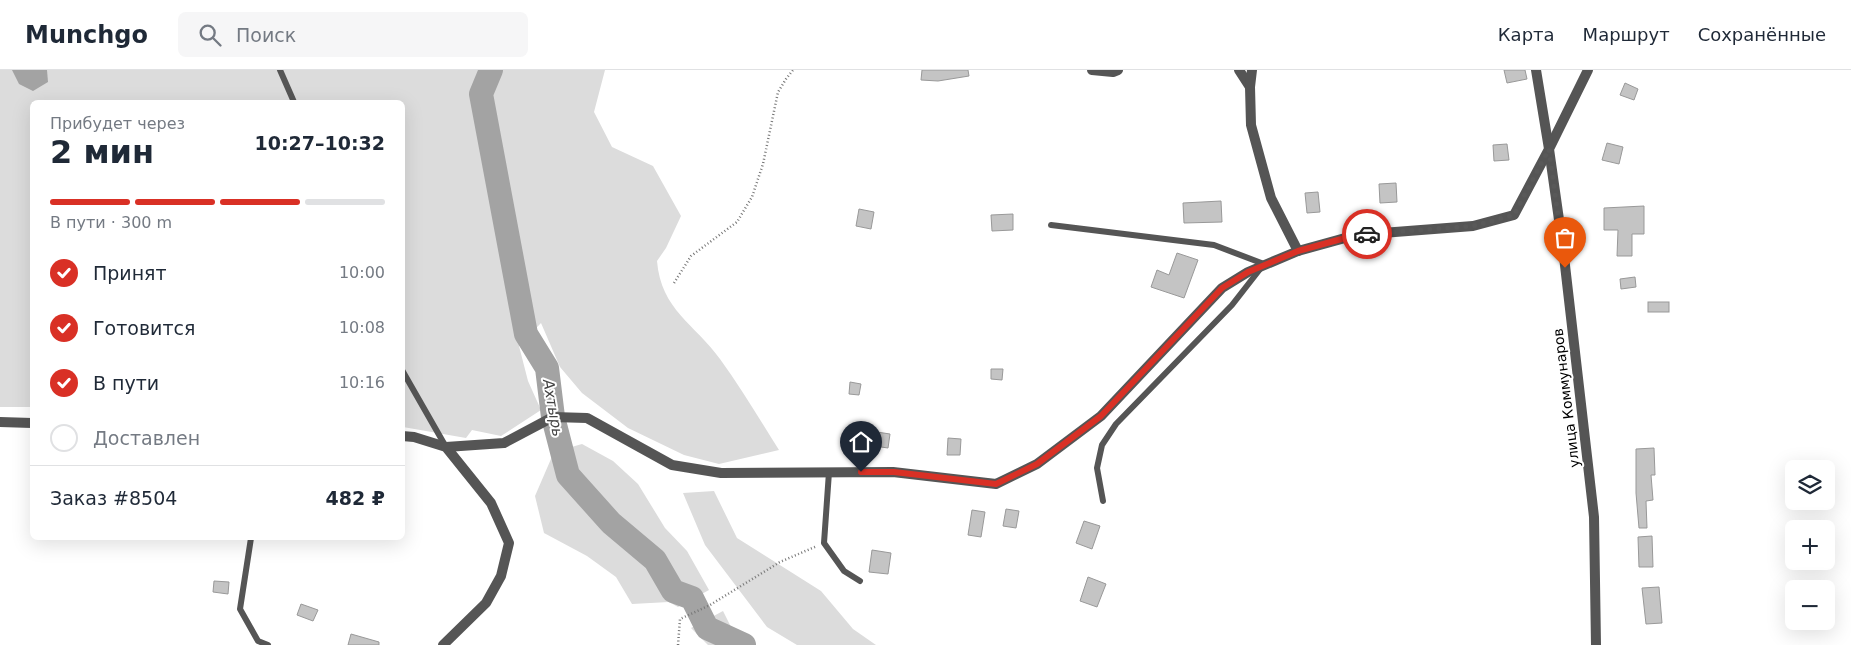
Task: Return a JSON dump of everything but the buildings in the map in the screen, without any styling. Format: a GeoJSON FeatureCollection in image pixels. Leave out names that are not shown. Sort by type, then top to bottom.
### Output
{"type":"FeatureCollection","features":[{"type":"Feature","properties":{"kind":"street"},"geometry":{"type":"LineString","coordinates":[[1092,70],[1113,72],[1118,70]]}},
{"type":"Feature","properties":{"kind":"street"},"geometry":{"type":"LineString","coordinates":[[1238,70],[1250,87]]}},
{"type":"Feature","properties":{"kind":"street"},"geometry":{"type":"LineString","coordinates":[[1252,70],[1250,87],[1252,125],[1271,198],[1298,251]]}},
{"type":"Feature","properties":{"kind":"street","name":"улица Коммунаров"},"geometry":{"type":"LineString","coordinates":[[1536,70],[1563,248],[1594,517],[1596,645]]}},
{"type":"Feature","properties":{"kind":"street"},"geometry":{"type":"LineString","coordinates":[[405,436],[414,437],[446,447],[504,443],[553,417],[587,418],[672,465],[721,473],[894,472],[996,484],[1037,464],[1101,416],[1222,288],[1264,264],[1298,251],[1356,235],[1473,226],[1514,215],[1588,70]]}},
{"type":"Feature","properties":{"kind":"street"},"geometry":{"type":"LineString","coordinates":[[0,422],[30,423]]}},
{"type":"Feature","properties":{"kind":"street"},"geometry":{"type":"LineString","coordinates":[[443,645],[486,603],[502,576],[509,543],[490,503],[446,447]]}},
{"type":"Feature","properties":{"kind":"lane"},"geometry":{"type":"LineString","coordinates":[[280,70],[293,100]]}},
{"type":"Feature","properties":{"kind":"lane"},"geometry":{"type":"LineString","coordinates":[[1051,226],[1214,246],[1264,264],[1232,305],[1116,424],[1106,438],[1102,445],[1097,468],[1103,501]]}},
{"type":"Feature","properties":{"kind":"lane"},"geometry":{"type":"LineString","coordinates":[[405,375],[446,447]]}},
{"type":"Feature","properties":{"kind":"lane"},"geometry":{"type":"LineString","coordinates":[[829,472],[824,543],[844,571],[860,581]]}},
{"type":"Feature","properties":{"kind":"lane"},"geometry":{"type":"LineString","coordinates":[[251,540],[240,609],[258,641],[268,645]]}},
{"type":"Feature","properties":{"kind":"path"},"geometry":{"type":"LineString","coordinates":[[674,284],[691,256],[737,222],[752,197],[763,164],[778,92],[793,70]]}},
{"type":"Feature","properties":{"kind":"path"},"geometry":{"type":"LineString","coordinates":[[678,645],[680,619],[710,605],[780,562],[824,543]]}},
{"type":"Feature","properties":{"kind":"shaded area"},"geometry":{"type":"Polygon","coordinates":[[[0,70],[605,70],[594,112],[612,147],[653,166],[681,216],[666,248],[657,261],[665,292],[681,315],[720,359],[779,450],[719,464],[684,455],[628,428],[582,393],[560,367],[541,323],[519,346],[528,381],[541,410],[501,436],[472,430],[466,438],[405,427],[405,100],[30,100],[30,407],[0,407],[0,70]]]}},
{"type":"Feature","properties":{"kind":"shaded area"},"geometry":{"type":"Polygon","coordinates":[[[12,70],[47,70],[48,82],[33,91],[19,84],[12,70]]]}},
{"type":"Feature","properties":{"kind":"shaded area"},"geometry":{"type":"Polygon","coordinates":[[[582,444],[613,461],[638,484],[665,528],[687,551],[709,590],[678,607],[669,602],[632,604],[616,577],[587,556],[544,533],[535,496],[554,452],[582,444]]]}},
{"type":"Feature","properties":{"kind":"shaded area"},"geometry":{"type":"Polygon","coordinates":[[[714,491],[737,538],[821,591],[853,629],[876,645],[797,645],[767,627],[705,545],[683,493],[714,491]]]}},
{"type":"Feature","properties":{"kind":"shaded area"},"geometry":{"type":"Polygon","coordinates":[[[723,611],[731,627],[748,645],[708,645],[691,628],[723,611]]]}},
{"type":"Feature","properties":{"kind":"waterway","name":"Ахтырь"},"geometry":{"type":"LineString","coordinates":[[491,70],[481,94],[526,334],[547,368],[553,417],[568,475],[611,523],[655,560],[673,591],[692,598],[707,628],[744,645]]}},
{"type":"Feature","properties":{"kind":"way so far"},"geometry":{"type":"LineString","coordinates":[[1367,234],[1473,226],[1514,215],[1549,149],[1565,268]]}},
{"type":"Feature","properties":{"kind":"route"},"geometry":{"type":"LineString","coordinates":[[861,472],[894,472],[996,484],[1037,464],[1101,416],[1222,288],[1264,264],[1298,251],[1356,235],[1367,234]]}}]}
